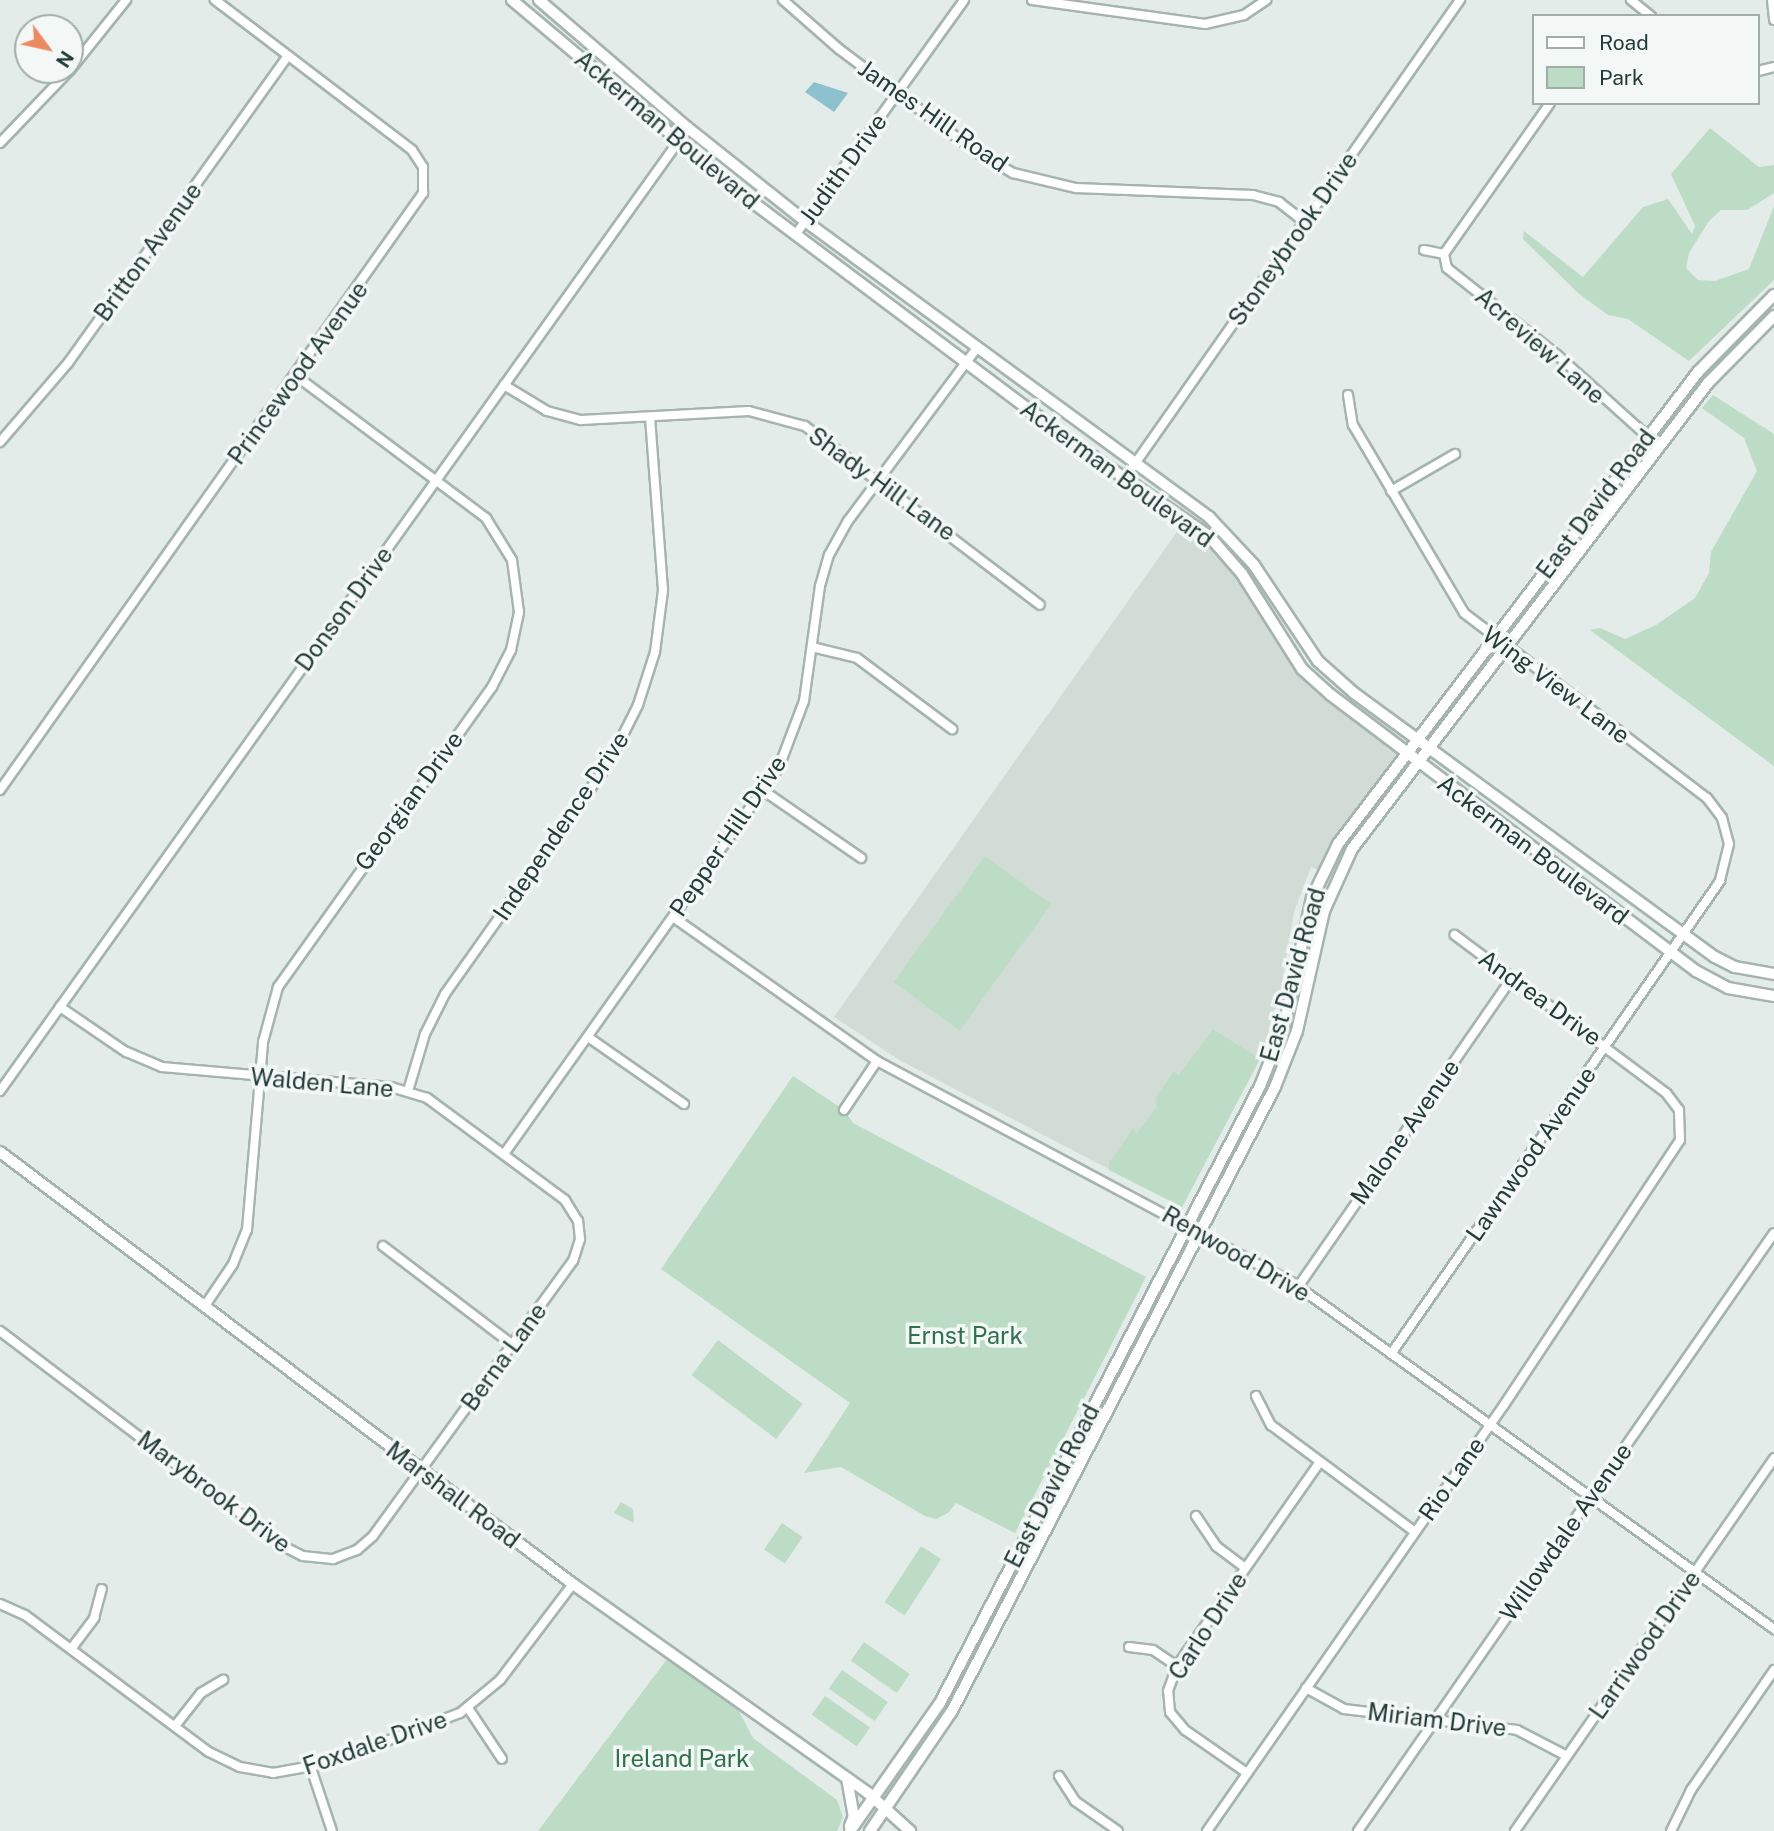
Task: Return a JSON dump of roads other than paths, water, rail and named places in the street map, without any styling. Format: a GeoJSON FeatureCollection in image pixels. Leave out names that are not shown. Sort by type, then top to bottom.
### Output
{"type":"FeatureCollection","features":[{"type":"Feature","properties":{"kind":"street"},"geometry":{"type":"LineString","coordinates":[[0,143],[70,70],[126,0]]}},
{"type":"Feature","properties":{"kind":"street","name":"Princewood Avenue"},"geometry":{"type":"LineString","coordinates":[[0,790],[415,208],[425,176],[412,150],[215,0]]}},
{"type":"Feature","properties":{"kind":"street","name":"Ackerman Boulevard"},"geometry":{"type":"LineString","coordinates":[[512,0],[678,142],[796,234],[966,362],[1210,537],[1242,574],[1302,669],[1418,762],[1670,953],[1714,982],[1774,996]]}},
{"type":"Feature","properties":{"kind":"street","name":"Ackerman Boulevard"},"geometry":{"type":"LineString","coordinates":[[539,0],[688,128],[806,221],[1232,538],[1318,661],[1416,739],[1683,934],[1735,967],[1774,974]]}},
{"type":"Feature","properties":{"kind":"street","name":"James Hill Road"},"geometry":{"type":"LineString","coordinates":[[783,0],[805,23],[976,152],[1034,181],[1076,188],[1253,195],[1279,202],[1305,222]]}},
{"type":"Feature","properties":{"kind":"street","name":"Judith Drive"},"geometry":{"type":"LineString","coordinates":[[796,234],[964,0]]}},
{"type":"Feature","properties":{"kind":"street"},"geometry":{"type":"LineString","coordinates":[[1032,0],[1205,24],[1244,15],[1266,0]]}},
{"type":"Feature","properties":{"kind":"street","name":"Stoneybrook Drive"},"geometry":{"type":"LineString","coordinates":[[1125,478],[1460,0]]}},
{"type":"Feature","properties":{"kind":"street"},"geometry":{"type":"LineString","coordinates":[[1631,0],[1648,14]]}},
{"type":"Feature","properties":{"kind":"street"},"geometry":{"type":"LineString","coordinates":[[1772,0],[1774,20]]}},
{"type":"Feature","properties":{"kind":"street","name":"Britton Avenue"},"geometry":{"type":"LineString","coordinates":[[0,442],[68,363],[288,56]]}},
{"type":"Feature","properties":{"kind":"street"},"geometry":{"type":"LineString","coordinates":[[1423,250],[1444,254],[1549,105]]}},
{"type":"Feature","properties":{"kind":"street","name":"Donson Drive"},"geometry":{"type":"LineString","coordinates":[[0,1091],[688,128]]}},
{"type":"Feature","properties":{"kind":"street","name":"Acreview Lane"},"geometry":{"type":"LineString","coordinates":[[1444,254],[1447,268],[1659,447]]}},
{"type":"Feature","properties":{"kind":"street","name":"East David Road"},"geometry":{"type":"LineString","coordinates":[[849,1831],[940,1703],[1278,1045],[1304,926],[1323,873],[1353,822],[1648,435],[1719,347],[1774,295]]}},
{"type":"Feature","properties":{"kind":"street","name":"East David Road"},"geometry":{"type":"LineString","coordinates":[[870,1831],[952,1711],[1288,1059],[1320,926],[1336,880],[1352,849],[1699,394],[1774,316]]}},
{"type":"Feature","properties":{"kind":"street","name":"Pepper Hill Drive"},"geometry":{"type":"LineString","coordinates":[[505,1154],[764,791],[797,725],[812,648],[820,586],[829,555],[880,479],[976,349]]}},
{"type":"Feature","properties":{"kind":"street","name":"Georgian Drive"},"geometry":{"type":"LineString","coordinates":[[204,1307],[233,1264],[247,1230],[266,1023],[289,968],[492,687],[514,639],[519,595],[505,545],[486,519],[296,376]]}},
{"type":"Feature","properties":{"kind":"street","name":"Shady Hill Lane"},"geometry":{"type":"LineString","coordinates":[[504,386],[563,417],[598,421],[724,410],[777,416],[822,436],[1040,605]]}},
{"type":"Feature","properties":{"kind":"street"},"geometry":{"type":"LineString","coordinates":[[1648,435],[1667,427],[1699,394]]}},
{"type":"Feature","properties":{"kind":"street","name":"Wing View Lane"},"geometry":{"type":"LineString","coordinates":[[1348,395],[1353,425],[1454,601],[1505,648],[1715,806],[1727,831],[1725,868],[1670,953]]}},
{"type":"Feature","properties":{"kind":"street","name":"Independence Drive"},"geometry":{"type":"LineString","coordinates":[[408,1091],[434,1013],[610,761],[638,705],[655,652],[663,590],[650,417]]}},
{"type":"Feature","properties":{"kind":"street"},"geometry":{"type":"LineString","coordinates":[[1391,491],[1455,454]]}},
{"type":"Feature","properties":{"kind":"street"},"geometry":{"type":"LineString","coordinates":[[812,648],[857,658],[952,729]]}},
{"type":"Feature","properties":{"kind":"street"},"geometry":{"type":"LineString","coordinates":[[764,791],[861,858]]}},
{"type":"Feature","properties":{"kind":"street","name":"Renwood Drive"},"geometry":{"type":"LineString","coordinates":[[673,917],[877,1061],[1188,1224],[1298,1286],[1774,1629]]}},
{"type":"Feature","properties":{"kind":"street","name":"Andrea Drive"},"geometry":{"type":"LineString","coordinates":[[1455,935],[1667,1093],[1682,1119]]}},
{"type":"Feature","properties":{"kind":"street","name":"Lawnwood Avenue"},"geometry":{"type":"LineString","coordinates":[[1391,1354],[1670,953]]}},
{"type":"Feature","properties":{"kind":"street","name":"Malone Avenue"},"geometry":{"type":"LineString","coordinates":[[1298,1286],[1512,978]]}},
{"type":"Feature","properties":{"kind":"street","name":"Walden Lane"},"geometry":{"type":"LineString","coordinates":[[60,1007],[145,1061],[184,1071],[408,1091],[443,1107],[565,1200],[578,1221],[580,1239]]}},
{"type":"Feature","properties":{"kind":"street"},"geometry":{"type":"LineString","coordinates":[[588,1037],[684,1104]]}},
{"type":"Feature","properties":{"kind":"street"},"geometry":{"type":"LineString","coordinates":[[844,1110],[877,1061]]}},
{"type":"Feature","properties":{"kind":"street","name":"Rio Lane"},"geometry":{"type":"LineString","coordinates":[[1207,1831],[1489,1425],[1676,1149],[1682,1119]]}},
{"type":"Feature","properties":{"kind":"street","name":"Marshall Road"},"geometry":{"type":"LineString","coordinates":[[0,1152],[573,1584],[847,1778],[910,1831]]}},
{"type":"Feature","properties":{"kind":"street","name":"Willowdale Avenue"},"geometry":{"type":"LineString","coordinates":[[1358,1831],[1774,1233]]}},
{"type":"Feature","properties":{"kind":"street","name":"Berna Lane"},"geometry":{"type":"LineString","coordinates":[[422,1471],[573,1261],[580,1239]]}},
{"type":"Feature","properties":{"kind":"street"},"geometry":{"type":"LineString","coordinates":[[383,1245],[513,1345]]}},
{"type":"Feature","properties":{"kind":"street","name":"Marybrook Drive"},"geometry":{"type":"LineString","coordinates":[[0,1331],[303,1556],[333,1559],[357,1550],[422,1471]]}},
{"type":"Feature","properties":{"kind":"street"},"geometry":{"type":"LineString","coordinates":[[1256,1396],[1271,1424],[1319,1463],[1415,1532]]}},
{"type":"Feature","properties":{"kind":"street","name":"Larriwood Drive"},"geometry":{"type":"LineString","coordinates":[[1515,1831],[1774,1458]]}},
{"type":"Feature","properties":{"kind":"street","name":"Carlo Drive"},"geometry":{"type":"LineString","coordinates":[[1247,1773],[1176,1720],[1168,1691],[1177,1666],[1319,1463]]}},
{"type":"Feature","properties":{"kind":"street"},"geometry":{"type":"LineString","coordinates":[[1062,1465],[1076,1473]]}},
{"type":"Feature","properties":{"kind":"street"},"geometry":{"type":"LineString","coordinates":[[1196,1516],[1216,1546],[1245,1568]]}},
{"type":"Feature","properties":{"kind":"street","name":"Foxdale Drive"},"geometry":{"type":"LineString","coordinates":[[0,1604],[25,1615],[175,1726],[240,1767],[273,1773],[311,1768],[441,1723],[468,1708],[500,1680],[573,1584]]}},
{"type":"Feature","properties":{"kind":"street"},"geometry":{"type":"LineString","coordinates":[[71,1649],[94,1618],[102,1589]]}},
{"type":"Feature","properties":{"kind":"street"},"geometry":{"type":"LineString","coordinates":[[1129,1647],[1144,1647],[1177,1666]]}},
{"type":"Feature","properties":{"kind":"street"},"geometry":{"type":"LineString","coordinates":[[1671,1831],[1691,1790],[1774,1670]]}},
{"type":"Feature","properties":{"kind":"street"},"geometry":{"type":"LineString","coordinates":[[175,1726],[201,1693],[223,1680]]}},
{"type":"Feature","properties":{"kind":"street","name":"Miriam Drive"},"geometry":{"type":"LineString","coordinates":[[1306,1688],[1344,1709],[1437,1718],[1517,1730],[1567,1756]]}},
{"type":"Feature","properties":{"kind":"street"},"geometry":{"type":"LineString","coordinates":[[468,1708],[502,1759]]}},
{"type":"Feature","properties":{"kind":"street"},"geometry":{"type":"LineString","coordinates":[[311,1768],[332,1831]]}},
{"type":"Feature","properties":{"kind":"street"},"geometry":{"type":"LineString","coordinates":[[1059,1776],[1075,1801],[1118,1831]]}},
{"type":"Feature","properties":{"kind":"street"},"geometry":{"type":"LineString","coordinates":[[847,1778],[853,1816],[849,1831]]}},
{"type":"Feature","properties":{"kind":"water"},"geometry":{"type":"Polygon","coordinates":[[[814,82],[848,93],[834,112],[805,92],[814,82]]]}},
{"type":"Feature","properties":{"kind":"park label","name":"Ernst Park"},"geometry":{"type":"Point","coordinates":[965,1336]}},
{"type":"Feature","properties":{"kind":"park label","name":"Ireland Park"},"geometry":{"type":"Point","coordinates":[682,1759]}}]}
